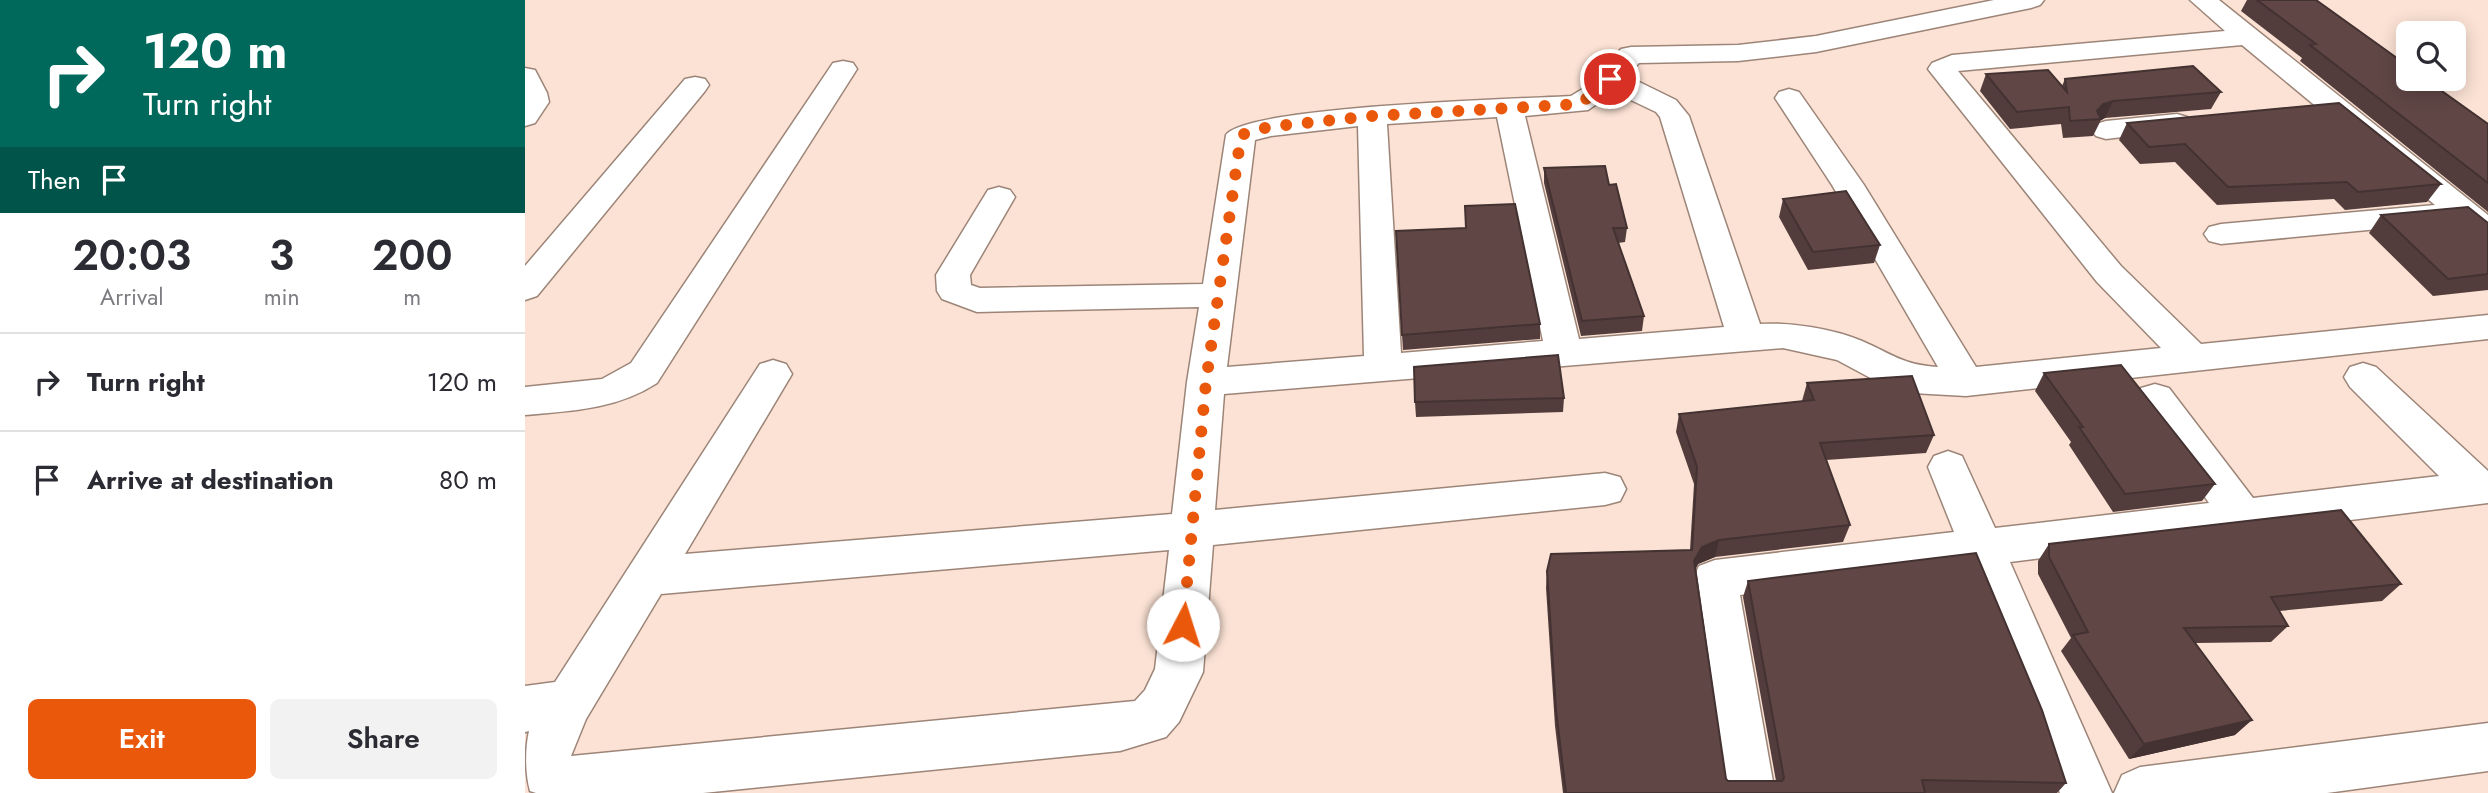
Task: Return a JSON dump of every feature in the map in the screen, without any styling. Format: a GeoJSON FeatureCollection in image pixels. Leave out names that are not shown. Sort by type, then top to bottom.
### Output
{"type":"FeatureCollection","features":[{"type":"Feature","properties":{"kind":"street"},"geometry":{"type":"LineString","coordinates":[[773,374],[647,576],[547,706],[545,752],[548,774],[584,786],[1121,728],[1149,721],[1162,706],[1179,673],[1206,382],[1241,135],[1268,127],[1372,116],[1578,104],[1599,91],[1630,55],[1738,53],[1816,44],[2031,0]]}},
{"type":"Feature","properties":{"kind":"street"},"geometry":{"type":"LineString","coordinates":[[2203,0],[2488,232]]}},
{"type":"Feature","properties":{"kind":"street"},"geometry":{"type":"LineString","coordinates":[[2191,357],[2109,274],[1942,69],[1952,63],[2248,37]]}},
{"type":"Feature","properties":{"kind":"street"},"geometry":{"type":"LineString","coordinates":[[525,401],[600,394],[626,386],[644,373],[843,69]]}},
{"type":"Feature","properties":{"kind":"street"},"geometry":{"type":"LineString","coordinates":[[525,76],[536,98],[535,104],[525,117]]}},
{"type":"Feature","properties":{"kind":"street"},"geometry":{"type":"LineString","coordinates":[[1610,79],[1666,106],[1674,116],[1746,338]]}},
{"type":"Feature","properties":{"kind":"street"},"geometry":{"type":"LineString","coordinates":[[525,288],[695,85]]}},
{"type":"Feature","properties":{"kind":"street"},"geometry":{"type":"LineString","coordinates":[[1789,98],[1848,185],[1966,382]]}},
{"type":"Feature","properties":{"kind":"street"},"geometry":{"type":"LineString","coordinates":[[1509,108],[1564,353]]}},
{"type":"Feature","properties":{"kind":"street"},"geometry":{"type":"LineString","coordinates":[[2295,112],[2335,108]]}},
{"type":"Feature","properties":{"kind":"street"},"geometry":{"type":"LineString","coordinates":[[1372,116],[1383,367]]}},
{"type":"Feature","properties":{"kind":"street"},"geometry":{"type":"LineString","coordinates":[[2106,130],[2200,121]]}},
{"type":"Feature","properties":{"kind":"street"},"geometry":{"type":"LineString","coordinates":[[999,197],[953,275],[954,291],[977,300],[1218,295]]}},
{"type":"Feature","properties":{"kind":"street"},"geometry":{"type":"LineString","coordinates":[[2221,234],[2462,211]]}},
{"type":"Feature","properties":{"kind":"street"},"geometry":{"type":"LineString","coordinates":[[1206,382],[1783,335],[1847,349],[1891,372],[1912,379],[1966,382],[2488,327]]}},
{"type":"Feature","properties":{"kind":"street"},"geometry":{"type":"LineString","coordinates":[[2363,377],[2482,488]]}},
{"type":"Feature","properties":{"kind":"street"},"geometry":{"type":"LineString","coordinates":[[2155,398],[2243,517]]}},
{"type":"Feature","properties":{"kind":"street"},"geometry":{"type":"LineString","coordinates":[[1948,467],[2085,793]]}},
{"type":"Feature","properties":{"kind":"street"},"geometry":{"type":"LineString","coordinates":[[1749,793],[1715,579],[2482,488]]}},
{"type":"Feature","properties":{"kind":"street"},"geometry":{"type":"LineString","coordinates":[[647,576],[1192,530],[1605,489]]}},
{"type":"Feature","properties":{"kind":"street"},"geometry":{"type":"LineString","coordinates":[[2140,793],[2488,747]]}},
{"type":"Feature","properties":{"kind":"building"},"geometry":{"type":"Polygon","coordinates":[[[2257,0],[2316,0],[2396,57],[2396,91],[2442,91],[2488,124],[2488,183],[2310,45],[2316,44],[2257,0]]]}},
{"type":"Feature","properties":{"kind":"building"},"geometry":{"type":"Polygon","coordinates":[[[2193,66],[2221,92],[2113,101],[2103,104],[2097,111],[2101,119],[2070,121],[2069,107],[2017,112],[1986,74],[2048,70],[2067,92],[2065,79],[2193,66]]]}},
{"type":"Feature","properties":{"kind":"building"},"geometry":{"type":"Polygon","coordinates":[[[2339,103],[2441,184],[2358,192],[2347,182],[2228,187],[2185,144],[2149,147],[2127,123],[2339,103]]]}},
{"type":"Feature","properties":{"kind":"building"},"geometry":{"type":"Polygon","coordinates":[[[1605,166],[1609,185],[1616,184],[1627,228],[1613,228],[1644,316],[1582,321],[1544,168],[1605,166]]]}},
{"type":"Feature","properties":{"kind":"building"},"geometry":{"type":"Polygon","coordinates":[[[1846,191],[1880,245],[1813,252],[1783,199],[1846,191]]]}},
{"type":"Feature","properties":{"kind":"building"},"geometry":{"type":"Polygon","coordinates":[[[1515,204],[1540,324],[1402,335],[1396,231],[1466,228],[1465,206],[1515,204]]]}},
{"type":"Feature","properties":{"kind":"building"},"geometry":{"type":"Polygon","coordinates":[[[2468,207],[2488,223],[2488,274],[2448,279],[2381,215],[2468,207]]]}},
{"type":"Feature","properties":{"kind":"building"},"geometry":{"type":"Polygon","coordinates":[[[1558,355],[1564,398],[1415,402],[1414,367],[1558,355]]]}},
{"type":"Feature","properties":{"kind":"building"},"geometry":{"type":"Polygon","coordinates":[[[2121,365],[2215,484],[2125,494],[2079,427],[2083,427],[2044,373],[2121,365]]]}},
{"type":"Feature","properties":{"kind":"building"},"geometry":{"type":"Polygon","coordinates":[[[1912,376],[1934,435],[1820,443],[1850,525],[1719,540],[1702,547],[1694,561],[1726,779],[1782,781],[1784,778],[1748,581],[1976,553],[2042,710],[2066,783],[1922,780],[1925,793],[1566,793],[1556,710],[1547,571],[1551,554],[1692,550],[1697,467],[1679,414],[1814,400],[1807,383],[1912,376]]]}},
{"type":"Feature","properties":{"kind":"building"},"geometry":{"type":"Polygon","coordinates":[[[2341,510],[2401,584],[2271,597],[2288,626],[2184,628],[2252,720],[2144,744],[2073,635],[2088,632],[2049,557],[2049,544],[2341,510]]]}},
{"type":"Feature","properties":{"kind":"route"},"geometry":{"type":"LineString","coordinates":[[1183,625],[1206,382],[1241,135],[1268,127],[1372,116],[1578,104],[1599,91],[1610,79]]}}]}
